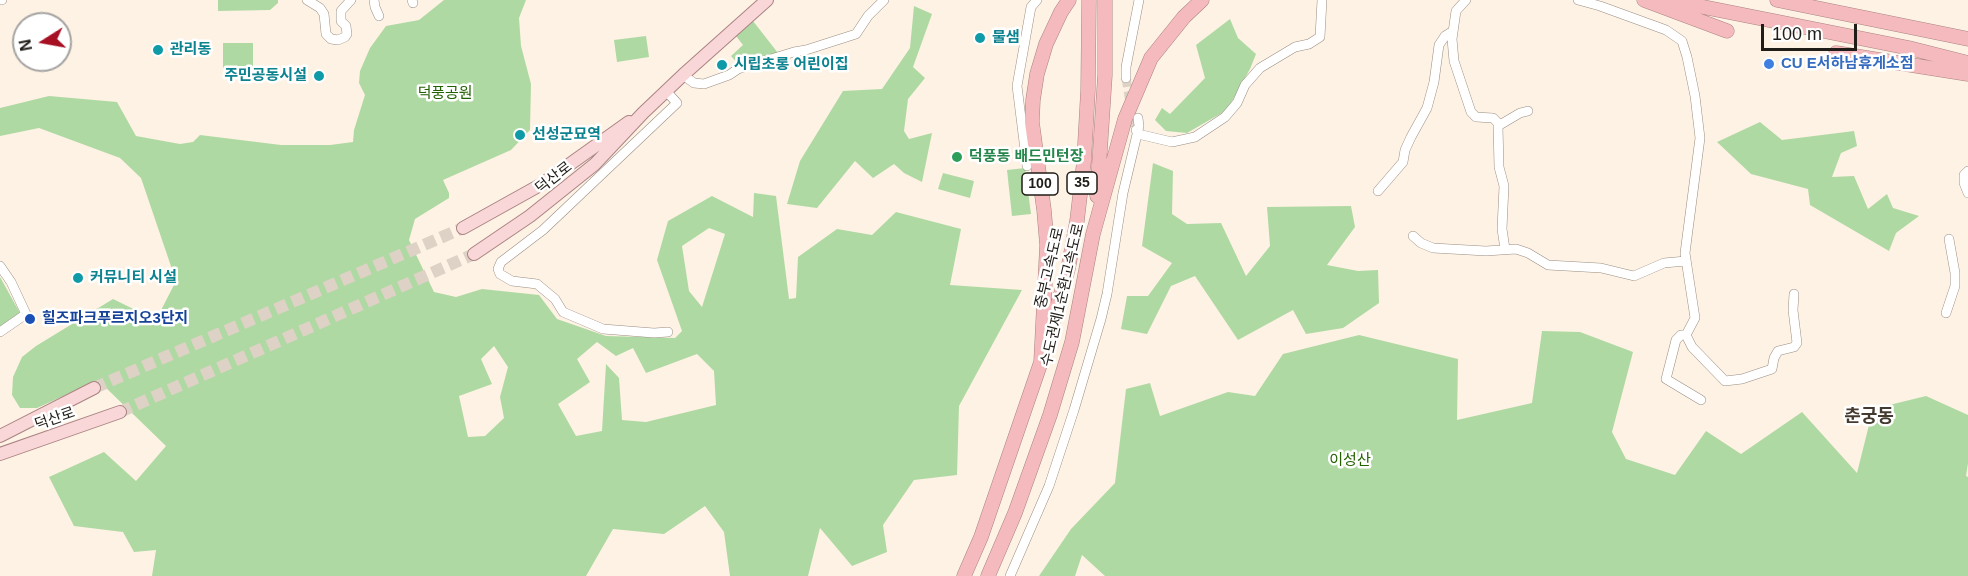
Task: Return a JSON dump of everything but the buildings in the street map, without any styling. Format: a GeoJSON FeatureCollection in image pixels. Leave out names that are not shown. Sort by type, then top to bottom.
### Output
{"type":"FeatureCollection","features":[{"type":"Feature","properties":{"kind":"highway","name":"중부고속도로"},"geometry":{"type":"LineString","coordinates":[[1041,362],[1061,300],[1077,221],[1084,161],[1088,90],[1089,0]]}},
{"type":"Feature","properties":{"kind":"highway","name":"35"},"geometry":{"type":"LineString","coordinates":[[1093,234],[1105,75],[1105,0]]}},
{"type":"Feature","properties":{"kind":"highway","name":"수도권제1순환고속도로"},"geometry":{"type":"LineString","coordinates":[[988,576],[1015,513],[1050,415],[1072,342],[1093,234],[1125,119],[1150,58],[1184,17],[1202,0]]}},
{"type":"Feature","properties":{"kind":"highway"},"geometry":{"type":"LineString","coordinates":[[1644,0],[1727,31]]}},
{"type":"Feature","properties":{"kind":"highway"},"geometry":{"type":"LineString","coordinates":[[1668,0],[1910,48],[1968,63]]}},
{"type":"Feature","properties":{"kind":"highway"},"geometry":{"type":"LineString","coordinates":[[1709,0],[1792,24]]}},
{"type":"Feature","properties":{"kind":"highway"},"geometry":{"type":"LineString","coordinates":[[1778,0],[1968,39]]}},
{"type":"Feature","properties":{"kind":"highway","name":"수도권제1순환고속도로"},"geometry":{"type":"LineString","coordinates":[[964,576],[981,537],[1041,362],[1047,245],[1032,122],[1037,74],[1046,44],[1065,6]]}},
{"type":"Feature","properties":{"kind":"highway"},"geometry":{"type":"LineString","coordinates":[[1836,53],[1968,74]]}},
{"type":"Feature","properties":{"kind":"main road","name":"덕산로"},"geometry":{"type":"LineString","coordinates":[[474,254],[530,216],[595,164],[666,91],[767,0]]}},
{"type":"Feature","properties":{"kind":"main road","name":"덕산로"},"geometry":{"type":"LineString","coordinates":[[463,228],[542,184],[643,113]]}},
{"type":"Feature","properties":{"kind":"main road","name":"덕산로"},"geometry":{"type":"LineString","coordinates":[[0,436],[94,388]]}},
{"type":"Feature","properties":{"kind":"main road","name":"덕산로"},"geometry":{"type":"LineString","coordinates":[[0,454],[120,412]]}},
{"type":"Feature","properties":{"kind":"street"},"geometry":{"type":"LineString","coordinates":[[307,0],[320,8],[324,14]]}},
{"type":"Feature","properties":{"kind":"street"},"geometry":{"type":"LineString","coordinates":[[320,0],[326,34],[331,39],[342,39],[347,34],[341,21],[340,11],[351,0]]}},
{"type":"Feature","properties":{"kind":"street"},"geometry":{"type":"LineString","coordinates":[[683,75],[694,83],[704,84],[729,75],[738,69],[856,33],[868,16],[884,0]]}},
{"type":"Feature","properties":{"kind":"street"},"geometry":{"type":"LineString","coordinates":[[1027,166],[1017,86],[1031,7],[1037,0]]}},
{"type":"Feature","properties":{"kind":"street"},"geometry":{"type":"LineString","coordinates":[[1129,77],[1129,57],[1139,0]]}},
{"type":"Feature","properties":{"kind":"street"},"geometry":{"type":"LineString","coordinates":[[1010,576],[1049,486],[1098,330],[1107,294],[1123,193],[1137,126],[1159,140],[1172,142],[1195,137],[1225,117],[1236,103],[1245,85],[1260,68],[1295,46],[1309,44],[1320,37],[1322,0]]}},
{"type":"Feature","properties":{"kind":"street"},"geometry":{"type":"LineString","coordinates":[[1467,0],[1456,11],[1453,31],[1454,61],[1471,112],[1476,117],[1492,118],[1499,124]]}},
{"type":"Feature","properties":{"kind":"street"},"geometry":{"type":"LineString","coordinates":[[1578,0],[1616,12],[1676,36],[1682,41],[1695,96],[1700,138],[1685,253],[1695,318],[1686,335]]}},
{"type":"Feature","properties":{"kind":"street"},"geometry":{"type":"LineString","coordinates":[[1616,12],[1619,0]]}},
{"type":"Feature","properties":{"kind":"street"},"geometry":{"type":"LineString","coordinates":[[372,1],[379,16]]}},
{"type":"Feature","properties":{"kind":"street"},"geometry":{"type":"LineString","coordinates":[[1378,191],[1403,162],[1411,137],[1428,108],[1439,45],[1445,36],[1453,31]]}},
{"type":"Feature","properties":{"kind":"street"},"geometry":{"type":"LineString","coordinates":[[666,91],[677,103],[543,230],[501,262],[498,269],[500,274],[512,281],[537,284],[555,299],[563,312],[603,329],[668,332]]}},
{"type":"Feature","properties":{"kind":"street"},"geometry":{"type":"LineString","coordinates":[[1505,249],[1502,229],[1504,186],[1499,167],[1497,132],[1499,124],[1528,111]]}},
{"type":"Feature","properties":{"kind":"street"},"geometry":{"type":"LineString","coordinates":[[1968,171],[1964,175],[1964,183],[1968,193]]}},
{"type":"Feature","properties":{"kind":"street"},"geometry":{"type":"LineString","coordinates":[[1413,236],[1421,243],[1433,248],[1486,251],[1516,249],[1548,265],[1601,268],[1634,276],[1664,263],[1686,261]]}},
{"type":"Feature","properties":{"kind":"street"},"geometry":{"type":"LineString","coordinates":[[1946,313],[1956,286],[1949,239]]}},
{"type":"Feature","properties":{"kind":"street"},"geometry":{"type":"LineString","coordinates":[[0,266],[11,282],[26,314],[0,332]]}},
{"type":"Feature","properties":{"kind":"street"},"geometry":{"type":"LineString","coordinates":[[1686,335],[1692,347],[1725,381],[1758,375],[1772,369],[1778,351],[1794,347],[1797,343],[1793,310],[1794,294]]}},
{"type":"Feature","properties":{"kind":"street"},"geometry":{"type":"LineString","coordinates":[[1686,335],[1681,335],[1676,340],[1666,379],[1701,400]]}},
{"type":"Feature","properties":{"kind":"green space"},"geometry":{"type":"Polygon","coordinates":[[[218,0],[278,0],[278,3],[270,10],[218,11],[218,0]]]}},
{"type":"Feature","properties":{"kind":"green space","name":"덕풍공원"},"geometry":{"type":"Polygon","coordinates":[[[444,0],[526,0],[519,18],[521,46],[531,84],[530,130],[511,150],[443,180],[449,198],[415,219],[409,240],[434,292],[456,297],[482,289],[539,295],[557,319],[606,336],[675,338],[682,331],[657,260],[668,221],[712,196],[753,217],[754,193],[776,196],[789,299],[796,298],[798,257],[837,229],[872,235],[896,212],[961,229],[950,285],[1022,290],[959,406],[957,475],[914,480],[883,525],[887,552],[852,566],[820,528],[808,576],[730,576],[724,532],[705,506],[664,534],[613,529],[586,576],[152,576],[156,550],[134,552],[123,532],[74,526],[49,477],[104,452],[136,481],[166,446],[103,385],[90,384],[37,408],[20,408],[12,395],[13,377],[22,357],[36,346],[113,299],[156,320],[176,281],[141,178],[120,158],[39,128],[0,136],[0,108],[49,96],[117,102],[136,136],[180,144],[193,142],[200,135],[281,145],[330,145],[353,142],[354,130],[365,95],[359,83],[360,71],[370,48],[386,26],[419,20],[444,0]],[[709,228],[682,246],[689,291],[702,307],[725,234],[709,228]],[[597,342],[577,359],[590,382],[558,404],[576,436],[602,431],[606,364],[619,378],[622,420],[646,422],[716,405],[714,371],[697,354],[646,373],[633,348],[616,356],[597,342]],[[494,346],[481,359],[492,384],[459,396],[468,437],[485,436],[504,418],[500,397],[508,367],[494,346]]]}},
{"type":"Feature","properties":{"kind":"green space"},"geometry":{"type":"Polygon","coordinates":[[[914,6],[932,14],[913,67],[925,78],[908,99],[904,131],[909,139],[932,133],[922,182],[904,173],[894,164],[873,178],[855,161],[817,208],[787,204],[800,161],[843,91],[882,89],[910,48],[914,6]]]}},
{"type":"Feature","properties":{"kind":"green space"},"geometry":{"type":"Polygon","coordinates":[[[1230,19],[1238,38],[1256,54],[1227,110],[1187,133],[1166,131],[1155,120],[1162,108],[1170,114],[1205,78],[1196,45],[1230,19]]]}},
{"type":"Feature","properties":{"kind":"green space"},"geometry":{"type":"Polygon","coordinates":[[[753,21],[778,53],[739,65],[731,56],[743,45],[736,36],[753,21]]]}},
{"type":"Feature","properties":{"kind":"green space"},"geometry":{"type":"Polygon","coordinates":[[[646,36],[649,57],[617,62],[614,40],[646,36]]]}},
{"type":"Feature","properties":{"kind":"green space"},"geometry":{"type":"Polygon","coordinates":[[[223,43],[253,43],[253,68],[223,68],[223,43]]]}},
{"type":"Feature","properties":{"kind":"green space"},"geometry":{"type":"Polygon","coordinates":[[[1760,122],[1782,140],[1854,131],[1857,146],[1841,153],[1832,177],[1854,176],[1868,209],[1887,194],[1893,208],[1919,216],[1896,233],[1889,251],[1810,205],[1808,189],[1751,174],[1717,142],[1760,122]]]}},
{"type":"Feature","properties":{"kind":"green space"},"geometry":{"type":"Polygon","coordinates":[[[1153,163],[1173,171],[1172,214],[1187,224],[1221,223],[1246,276],[1270,246],[1267,207],[1351,206],[1355,227],[1327,265],[1358,271],[1378,270],[1379,303],[1343,328],[1306,334],[1293,310],[1238,340],[1195,276],[1171,286],[1147,334],[1121,329],[1127,296],[1148,296],[1172,263],[1142,246],[1153,163]]]}},
{"type":"Feature","properties":{"kind":"green space"},"geometry":{"type":"Polygon","coordinates":[[[1025,168],[1031,214],[1012,216],[1007,170],[1025,168]]]}},
{"type":"Feature","properties":{"kind":"green space"},"geometry":{"type":"Polygon","coordinates":[[[943,173],[974,181],[970,198],[938,189],[943,173]]]}},
{"type":"Feature","properties":{"kind":"green space"},"geometry":{"type":"Polygon","coordinates":[[[0,277],[20,313],[0,329],[0,277]]]}},
{"type":"Feature","properties":{"kind":"green space","name":"이성산"},"geometry":{"type":"Polygon","coordinates":[[[1542,331],[1580,332],[1633,352],[1612,432],[1626,459],[1675,475],[1706,431],[1741,454],[1802,412],[1857,473],[1873,409],[1926,396],[1968,415],[1966,476],[1968,477],[1968,576],[1105,576],[1082,555],[1075,576],[1039,576],[1071,529],[1115,483],[1126,389],[1150,383],[1160,416],[1228,392],[1255,396],[1283,354],[1359,335],[1458,359],[1457,420],[1532,403],[1542,331]]]}},
{"type":"Feature","properties":{"kind":"tunnel"},"geometry":{"type":"LineString","coordinates":[[1126,78],[1134,127]]}},
{"type":"Feature","properties":{"kind":"tunnel"},"geometry":{"type":"LineString","coordinates":[[94,388],[463,228]]}},
{"type":"Feature","properties":{"kind":"tunnel"},"geometry":{"type":"LineString","coordinates":[[120,412],[474,254]]}},
{"type":"Feature","properties":{"kind":"place","name":"물샘"},"geometry":{"type":"Point","coordinates":[980,38]}},
{"type":"Feature","properties":{"kind":"place","name":"관리동"},"geometry":{"type":"Point","coordinates":[158,50]}},
{"type":"Feature","properties":{"kind":"place","name":"CU E서하남휴게소점"},"geometry":{"type":"Point","coordinates":[1769,64]}},
{"type":"Feature","properties":{"kind":"place","name":"시립초롱 어린이집"},"geometry":{"type":"Point","coordinates":[722,65]}},
{"type":"Feature","properties":{"kind":"place","name":"주민공동시설"},"geometry":{"type":"Point","coordinates":[319,76]}},
{"type":"Feature","properties":{"kind":"place","name":"선성군묘역"},"geometry":{"type":"Point","coordinates":[520,135]}},
{"type":"Feature","properties":{"kind":"place","name":"덕풍동 배드민턴장"},"geometry":{"type":"Point","coordinates":[957,157]}},
{"type":"Feature","properties":{"kind":"place","name":"커뮤니티 시설"},"geometry":{"type":"Point","coordinates":[78,278]}},
{"type":"Feature","properties":{"kind":"place","name":"힐즈파크푸르지오3단지"},"geometry":{"type":"Point","coordinates":[30,319]}},
{"type":"Feature","properties":{"kind":"district","name":"춘궁동"},"geometry":{"type":"Point","coordinates":[1869,417]}}]}
